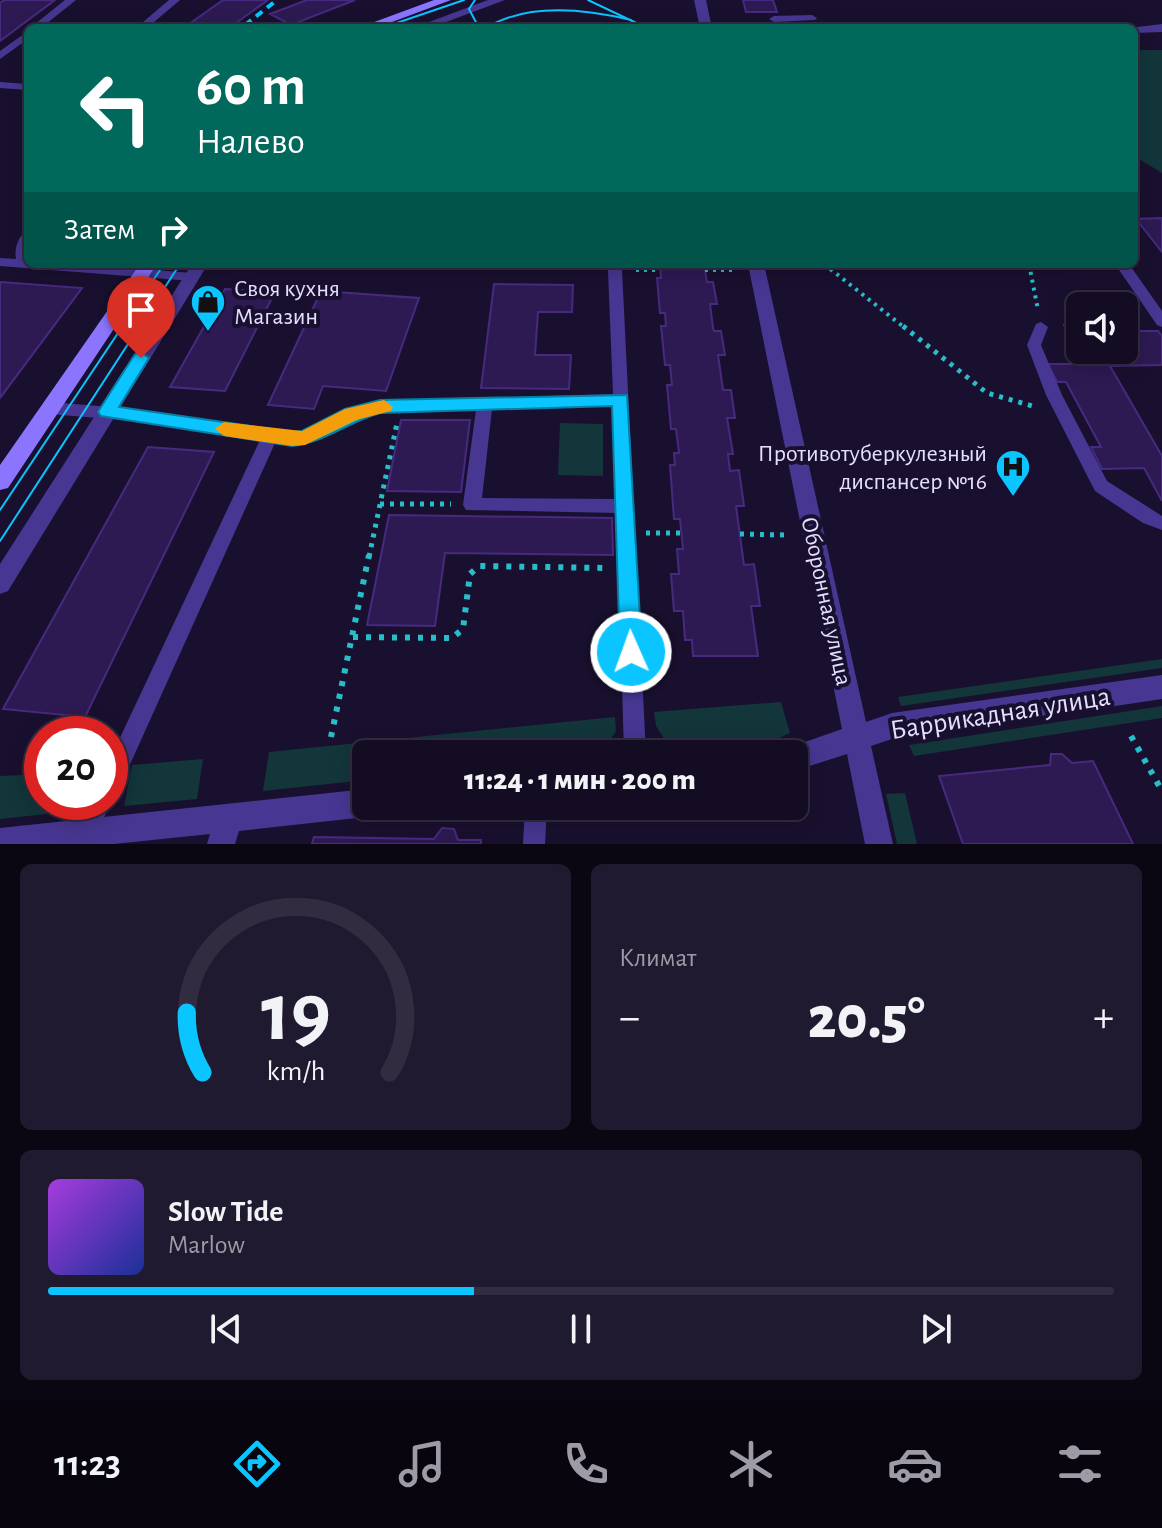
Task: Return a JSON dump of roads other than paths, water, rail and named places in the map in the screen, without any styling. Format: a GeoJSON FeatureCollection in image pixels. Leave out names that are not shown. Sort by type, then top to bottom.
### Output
{"type":"FeatureCollection","features":[{"type":"Feature","properties":{"kind":"main road"},"geometry":{"type":"LineString","coordinates":[[376,24],[445,0]]}},
{"type":"Feature","properties":{"kind":"main road"},"geometry":{"type":"LineString","coordinates":[[0,482],[146,269]]}},
{"type":"Feature","properties":{"kind":"street"},"geometry":{"type":"LineString","coordinates":[[430,24],[499,0]]}},
{"type":"Feature","properties":{"kind":"street"},"geometry":{"type":"LineString","coordinates":[[700,0],[705,24]]}},
{"type":"Feature","properties":{"kind":"street"},"geometry":{"type":"LineString","coordinates":[[1138,29],[1162,28]]}},
{"type":"Feature","properties":{"kind":"street","name":"Оборонная улица"},"geometry":{"type":"LineString","coordinates":[[748,268],[879,844]]}},
{"type":"Feature","properties":{"kind":"street"},"geometry":{"type":"LineString","coordinates":[[0,584],[196,270]]}},
{"type":"Feature","properties":{"kind":"street","name":"Баррикадная улица"},"geometry":{"type":"LineString","coordinates":[[808,754],[892,726],[1162,687]]}},
{"type":"Feature","properties":{"kind":"street"},"geometry":{"type":"LineString","coordinates":[[0,842],[85,833],[225,831],[352,806]]}},
{"type":"Feature","properties":{"kind":"lane"},"geometry":{"type":"LineString","coordinates":[[40,24],[71,0]]}},
{"type":"Feature","properties":{"kind":"lane"},"geometry":{"type":"LineString","coordinates":[[146,24],[175,0]]}},
{"type":"Feature","properties":{"kind":"lane"},"geometry":{"type":"LineString","coordinates":[[774,19],[812,19]]}},
{"type":"Feature","properties":{"kind":"lane"},"geometry":{"type":"LineString","coordinates":[[0,56],[24,37]]}},
{"type":"Feature","properties":{"kind":"lane"},"geometry":{"type":"LineString","coordinates":[[0,85],[24,87]]}},
{"type":"Feature","properties":{"kind":"lane"},"geometry":{"type":"LineString","coordinates":[[0,262],[24,264]]}},
{"type":"Feature","properties":{"kind":"lane"},"geometry":{"type":"LineString","coordinates":[[122,268],[196,270]]}},
{"type":"Feature","properties":{"kind":"lane"},"geometry":{"type":"LineString","coordinates":[[613,268],[634,740]]}},
{"type":"Feature","properties":{"kind":"lane"},"geometry":{"type":"LineString","coordinates":[[1125,268],[1162,322]]}},
{"type":"Feature","properties":{"kind":"lane"},"geometry":{"type":"LineString","coordinates":[[1041,327],[1034,345],[1063,413],[1101,486],[1149,518],[1162,523]]}},
{"type":"Feature","properties":{"kind":"lane"},"geometry":{"type":"LineString","coordinates":[[50,408],[107,412],[270,436],[305,438],[366,409],[621,399]]}},
{"type":"Feature","properties":{"kind":"lane"},"geometry":{"type":"LineString","coordinates":[[485,404],[472,505],[625,506]]}},
{"type":"Feature","properties":{"kind":"lane"},"geometry":{"type":"LineString","coordinates":[[128,744],[270,436]]}},
{"type":"Feature","properties":{"kind":"lane"},"geometry":{"type":"LineString","coordinates":[[85,833],[91,820]]}},
{"type":"Feature","properties":{"kind":"lane"},"geometry":{"type":"LineString","coordinates":[[534,844],[535,820]]}},
{"type":"Feature","properties":{"kind":"tram line"},"geometry":{"type":"LineString","coordinates":[[394,24],[464,0]]}},
{"type":"Feature","properties":{"kind":"tram line"},"geometry":{"type":"LineString","coordinates":[[475,0],[469,9],[477,24]]}},
{"type":"Feature","properties":{"kind":"tram line"},"geometry":{"type":"LineString","coordinates":[[588,0],[630,20]]}},
{"type":"Feature","properties":{"kind":"tram line"},"geometry":{"type":"LineString","coordinates":[[494,24],[520,14],[557,10],[630,20]]}},
{"type":"Feature","properties":{"kind":"tram line"},"geometry":{"type":"LineString","coordinates":[[630,20],[639,24]]}},
{"type":"Feature","properties":{"kind":"tram line"},"geometry":{"type":"LineString","coordinates":[[0,510],[161,268]]}},
{"type":"Feature","properties":{"kind":"tram line"},"geometry":{"type":"LineString","coordinates":[[0,541],[177,268]]}},
{"type":"Feature","properties":{"kind":"railway"},"geometry":{"type":"LineString","coordinates":[[246,24],[277,0]]}},
{"type":"Feature","properties":{"kind":"place","name":"Своя кухня Магазин"},"geometry":{"type":"Point","coordinates":[208,333]}},
{"type":"Feature","properties":{"kind":"place","name":"Противотуберкулезный диспансер №16"},"geometry":{"type":"Point","coordinates":[1013,498]}}]}
